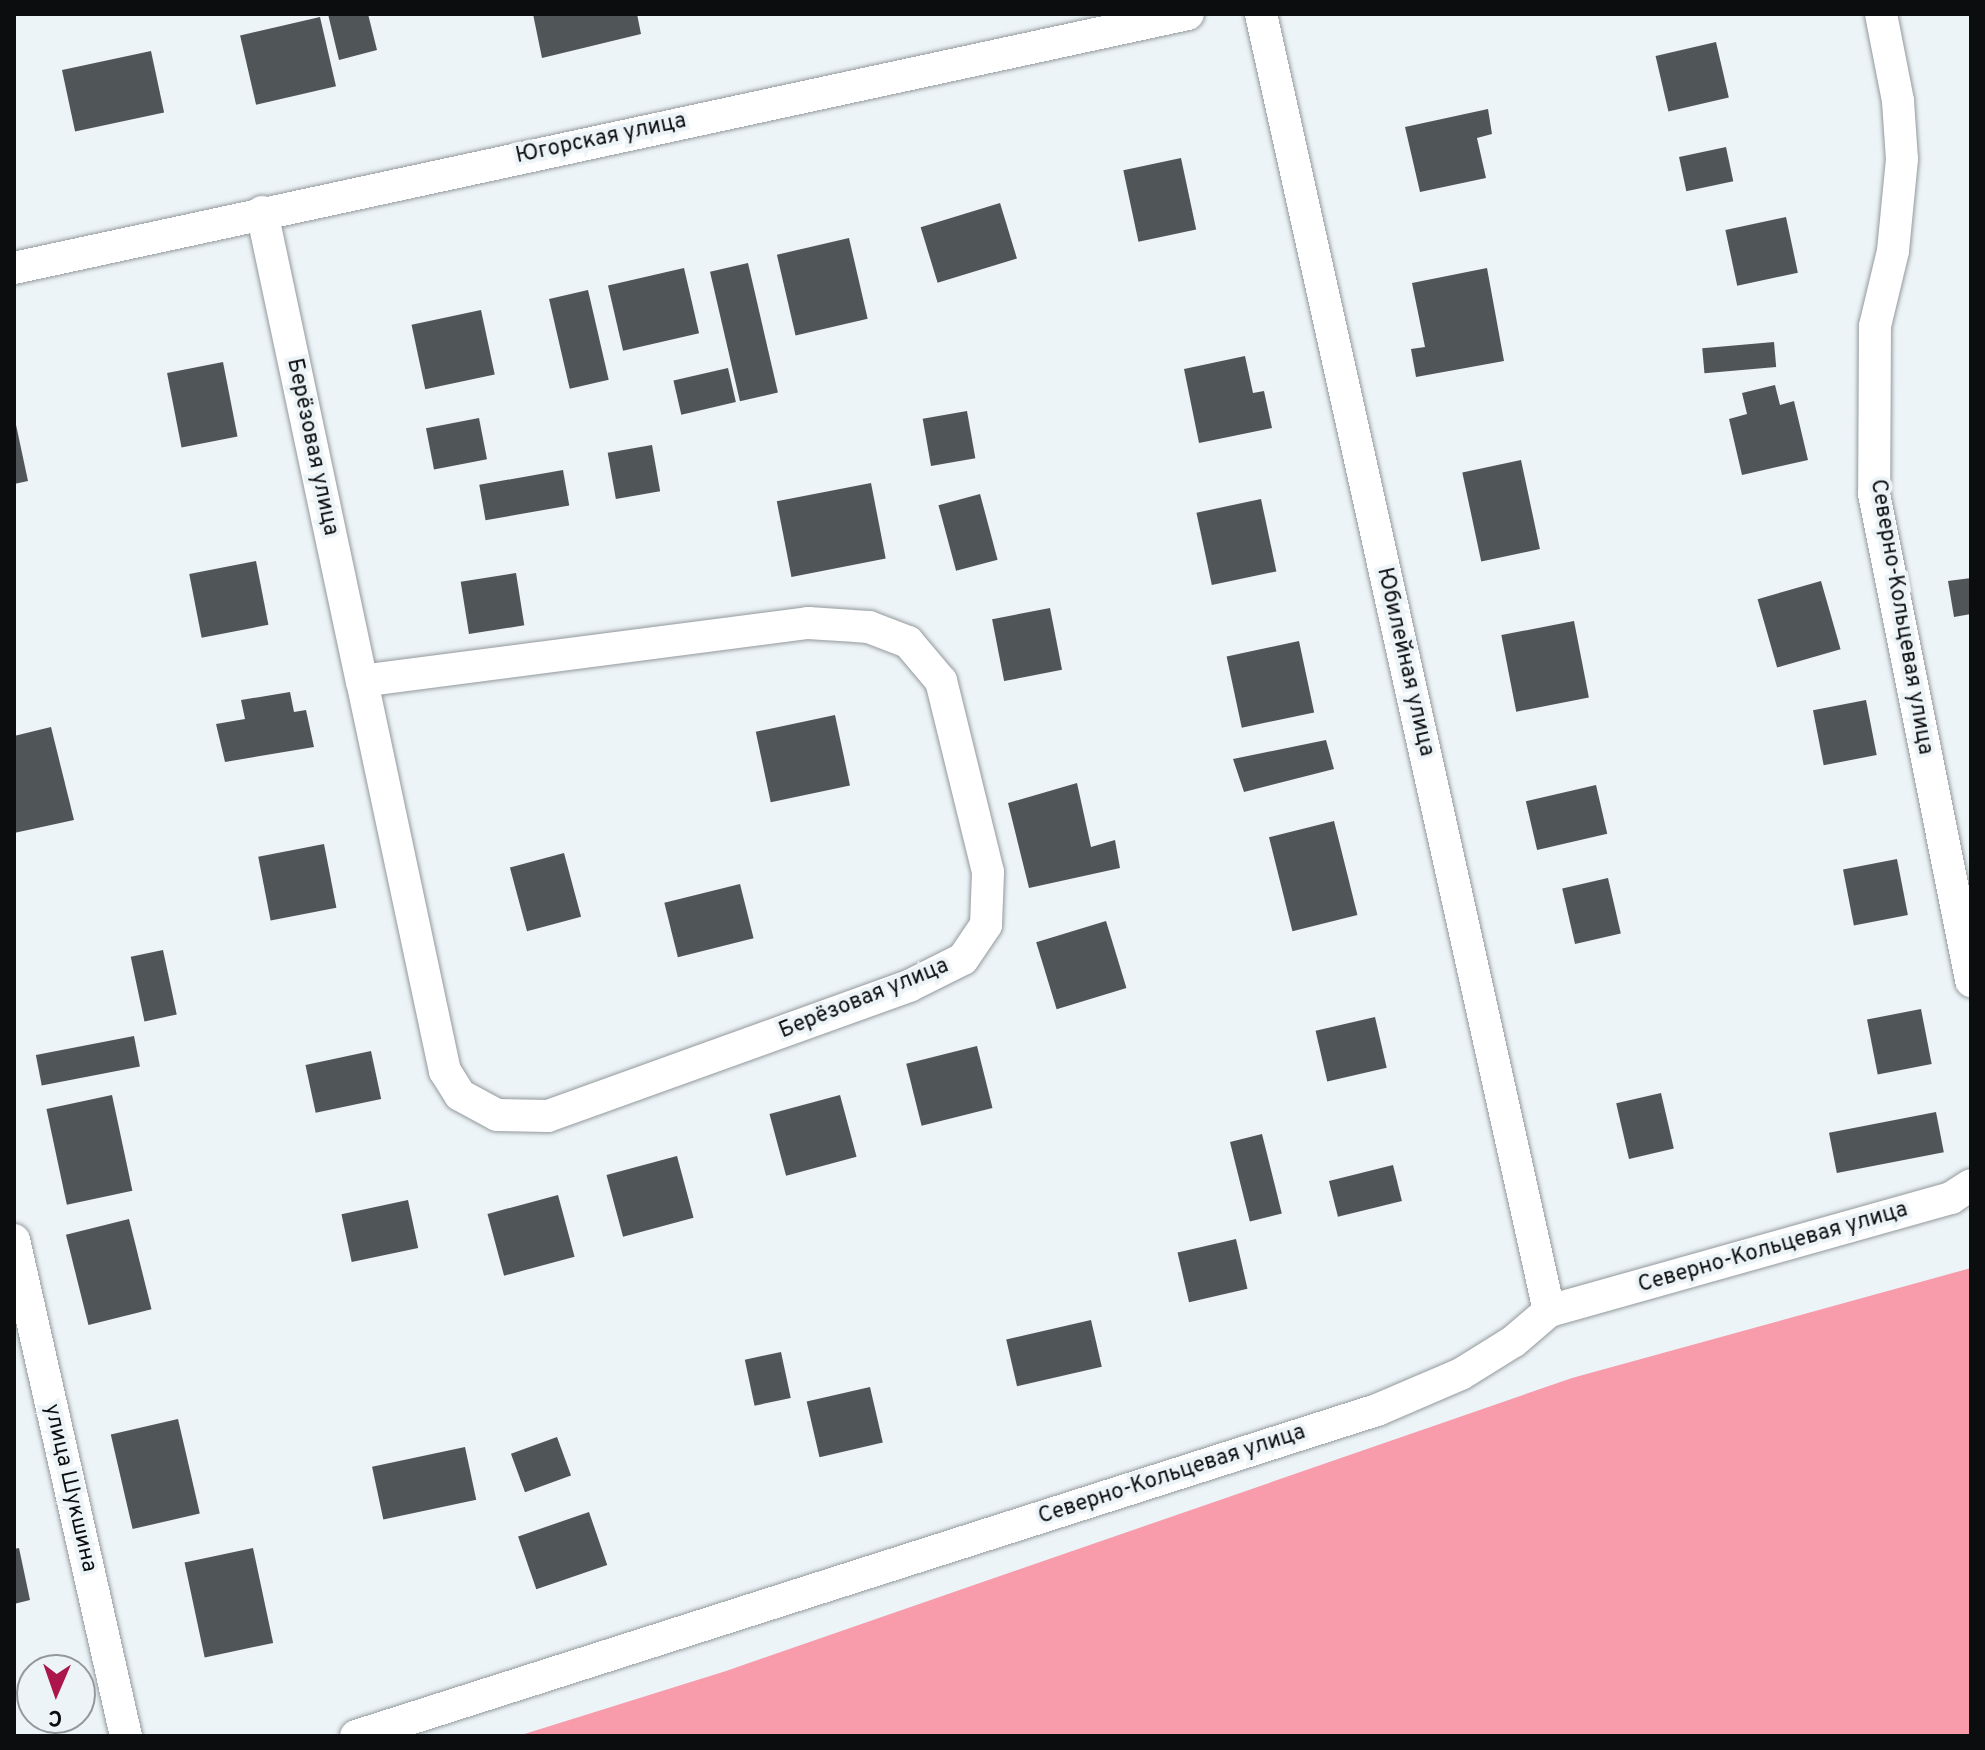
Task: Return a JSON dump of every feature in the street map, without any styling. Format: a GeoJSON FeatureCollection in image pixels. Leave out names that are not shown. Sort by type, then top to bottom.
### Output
{"type":"FeatureCollection","features":[{"type":"Feature","properties":{"kind":"street","name":"Югорская улица"},"geometry":{"type":"LineString","coordinates":[[14,268],[1188,14]]}},
{"type":"Feature","properties":{"kind":"street","name":"Юбилейная улица"},"geometry":{"type":"LineString","coordinates":[[1261,14],[1549,1311]]}},
{"type":"Feature","properties":{"kind":"street","name":"Северно-Кольцевая улица"},"geometry":{"type":"LineString","coordinates":[[1881,14],[1898,101],[1902,159],[1893,251],[1875,326],[1874,494],[1971,981]]}},
{"type":"Feature","properties":{"kind":"street","name":"Берёзовая улица"},"geometry":{"type":"LineString","coordinates":[[262,212],[445,1071],[460,1095],[479,1109],[521,1119],[608,1096],[909,986],[963,959],[986,925],[988,872],[941,681],[908,642],[869,627],[808,623],[362,681]]}},
{"type":"Feature","properties":{"kind":"street","name":"Северно-Кольцевая улица"},"geometry":{"type":"LineString","coordinates":[[356,1736],[1377,1410],[1461,1374],[1514,1341],[1549,1311],[1951,1198],[1971,1185]]}},
{"type":"Feature","properties":{"kind":"street","name":"улица Шукшина"},"geometry":{"type":"LineString","coordinates":[[14,1240],[126,1736]]}},
{"type":"Feature","properties":{"kind":"shaded area"},"geometry":{"type":"Polygon","coordinates":[[[1971,1268],[1971,1736],[518,1736],[726,1671],[1572,1378],[1971,1268]]]}},
{"type":"Feature","properties":{"kind":"building"},"geometry":{"type":"Polygon","coordinates":[[[328,14],[368,14],[377,50],[339,60],[328,14]]]}},
{"type":"Feature","properties":{"kind":"building"},"geometry":{"type":"Polygon","coordinates":[[[533,14],[637,14],[641,34],[542,58],[533,14]]]}},
{"type":"Feature","properties":{"kind":"building"},"geometry":{"type":"Polygon","coordinates":[[[320,17],[336,86],[256,105],[240,35],[320,17]]]}},
{"type":"Feature","properties":{"kind":"building"},"geometry":{"type":"Polygon","coordinates":[[[1716,42],[1729,98],[1668,111],[1656,56],[1716,42]]]}},
{"type":"Feature","properties":{"kind":"building"},"geometry":{"type":"Polygon","coordinates":[[[151,51],[164,113],[75,132],[62,70],[151,51]]]}},
{"type":"Feature","properties":{"kind":"building"},"geometry":{"type":"Polygon","coordinates":[[[1488,109],[1492,134],[1477,138],[1486,178],[1420,192],[1405,127],[1488,109]]]}},
{"type":"Feature","properties":{"kind":"building"},"geometry":{"type":"Polygon","coordinates":[[[1726,147],[1733,181],[1686,191],[1679,157],[1726,147]]]}},
{"type":"Feature","properties":{"kind":"building"},"geometry":{"type":"Polygon","coordinates":[[[1181,158],[1196,229],[1138,242],[1123,170],[1181,158]]]}},
{"type":"Feature","properties":{"kind":"building"},"geometry":{"type":"Polygon","coordinates":[[[1000,203],[1017,258],[938,283],[921,227],[1000,203]]]}},
{"type":"Feature","properties":{"kind":"building"},"geometry":{"type":"Polygon","coordinates":[[[1786,217],[1798,273],[1737,286],[1725,230],[1786,217]]]}},
{"type":"Feature","properties":{"kind":"building"},"geometry":{"type":"Polygon","coordinates":[[[849,238],[868,319],[796,336],[777,255],[849,238]]]}},
{"type":"Feature","properties":{"kind":"building"},"geometry":{"type":"Polygon","coordinates":[[[748,263],[778,393],[740,401],[710,272],[748,263]]]}},
{"type":"Feature","properties":{"kind":"building"},"geometry":{"type":"Polygon","coordinates":[[[684,268],[699,333],[623,351],[608,286],[684,268]]]}},
{"type":"Feature","properties":{"kind":"building"},"geometry":{"type":"Polygon","coordinates":[[[1487,268],[1504,361],[1416,377],[1411,349],[1425,347],[1412,283],[1487,268]]]}},
{"type":"Feature","properties":{"kind":"building"},"geometry":{"type":"Polygon","coordinates":[[[588,290],[609,380],[570,389],[549,299],[588,290]]]}},
{"type":"Feature","properties":{"kind":"building"},"geometry":{"type":"Polygon","coordinates":[[[481,310],[495,375],[425,389],[412,325],[481,310]]]}},
{"type":"Feature","properties":{"kind":"building"},"geometry":{"type":"Polygon","coordinates":[[[1774,342],[1776,367],[1704,373],[1702,348],[1774,342]]]}},
{"type":"Feature","properties":{"kind":"building"},"geometry":{"type":"Polygon","coordinates":[[[1245,356],[1253,393],[1264,391],[1272,428],[1199,443],[1184,369],[1245,356]]]}},
{"type":"Feature","properties":{"kind":"building"},"geometry":{"type":"Polygon","coordinates":[[[223,362],[238,437],[182,447],[167,373],[223,362]]]}},
{"type":"Feature","properties":{"kind":"building"},"geometry":{"type":"Polygon","coordinates":[[[728,368],[736,402],[681,415],[673,381],[728,368]]]}},
{"type":"Feature","properties":{"kind":"building"},"geometry":{"type":"Polygon","coordinates":[[[1775,385],[1780,405],[1794,401],[1808,460],[1742,475],[1729,419],[1747,414],[1742,393],[1775,385]]]}},
{"type":"Feature","properties":{"kind":"building"},"geometry":{"type":"Polygon","coordinates":[[[967,411],[975,458],[931,466],[923,419],[967,411]]]}},
{"type":"Feature","properties":{"kind":"building"},"geometry":{"type":"Polygon","coordinates":[[[479,418],[487,459],[434,470],[426,428],[479,418]]]}},
{"type":"Feature","properties":{"kind":"building"},"geometry":{"type":"Polygon","coordinates":[[[14,421],[28,481],[14,484],[14,421]]]}},
{"type":"Feature","properties":{"kind":"building"},"geometry":{"type":"Polygon","coordinates":[[[652,445],[660,491],[616,499],[608,453],[652,445]]]}},
{"type":"Feature","properties":{"kind":"building"},"geometry":{"type":"Polygon","coordinates":[[[1521,460],[1540,549],[1481,561],[1462,472],[1521,460]]]}},
{"type":"Feature","properties":{"kind":"building"},"geometry":{"type":"Polygon","coordinates":[[[563,470],[569,505],[486,520],[479,485],[563,470]]]}},
{"type":"Feature","properties":{"kind":"building"},"geometry":{"type":"Polygon","coordinates":[[[871,483],[886,559],[791,577],[777,501],[871,483]]]}},
{"type":"Feature","properties":{"kind":"building"},"geometry":{"type":"Polygon","coordinates":[[[980,494],[998,560],[956,571],[938,505],[980,494]]]}},
{"type":"Feature","properties":{"kind":"building"},"geometry":{"type":"Polygon","coordinates":[[[1261,499],[1276,571],[1212,585],[1196,513],[1261,499]]]}},
{"type":"Feature","properties":{"kind":"building"},"geometry":{"type":"Polygon","coordinates":[[[256,561],[268,625],[202,638],[189,574],[256,561]]]}},
{"type":"Feature","properties":{"kind":"building"},"geometry":{"type":"Polygon","coordinates":[[[516,573],[524,625],[469,634],[461,582],[516,573]]]}},
{"type":"Feature","properties":{"kind":"building"},"geometry":{"type":"Polygon","coordinates":[[[1971,578],[1971,614],[1954,617],[1948,581],[1971,578]]]}},
{"type":"Feature","properties":{"kind":"building"},"geometry":{"type":"Polygon","coordinates":[[[1821,581],[1841,649],[1777,667],[1758,599],[1821,581]]]}},
{"type":"Feature","properties":{"kind":"building"},"geometry":{"type":"Polygon","coordinates":[[[1050,608],[1062,670],[1004,681],[992,619],[1050,608]]]}},
{"type":"Feature","properties":{"kind":"building"},"geometry":{"type":"Polygon","coordinates":[[[1574,621],[1589,698],[1516,712],[1501,635],[1574,621]]]}},
{"type":"Feature","properties":{"kind":"building"},"geometry":{"type":"Polygon","coordinates":[[[1299,641],[1314,712],[1242,728],[1227,656],[1299,641]]]}},
{"type":"Feature","properties":{"kind":"building"},"geometry":{"type":"Polygon","coordinates":[[[290,692],[294,712],[306,710],[314,747],[225,762],[216,724],[245,719],[241,700],[290,692]]]}},
{"type":"Feature","properties":{"kind":"building"},"geometry":{"type":"Polygon","coordinates":[[[1866,700],[1877,755],[1824,765],[1813,710],[1866,700]]]}},
{"type":"Feature","properties":{"kind":"building"},"geometry":{"type":"Polygon","coordinates":[[[835,715],[850,785],[771,802],[756,732],[835,715]]]}},
{"type":"Feature","properties":{"kind":"building"},"geometry":{"type":"Polygon","coordinates":[[[51,727],[74,820],[14,833],[14,736],[51,727]]]}},
{"type":"Feature","properties":{"kind":"building"},"geometry":{"type":"Polygon","coordinates":[[[1326,740],[1334,769],[1244,792],[1233,759],[1326,740]]]}},
{"type":"Feature","properties":{"kind":"building"},"geometry":{"type":"Polygon","coordinates":[[[1077,783],[1091,847],[1115,840],[1120,868],[1029,888],[1008,803],[1077,783]]]}},
{"type":"Feature","properties":{"kind":"building"},"geometry":{"type":"Polygon","coordinates":[[[1596,785],[1607,834],[1537,850],[1526,801],[1596,785]]]}},
{"type":"Feature","properties":{"kind":"building"},"geometry":{"type":"Polygon","coordinates":[[[1334,821],[1357,915],[1292,931],[1269,837],[1334,821]]]}},
{"type":"Feature","properties":{"kind":"building"},"geometry":{"type":"Polygon","coordinates":[[[324,844],[336,908],[271,921],[258,857],[324,844]]]}},
{"type":"Feature","properties":{"kind":"building"},"geometry":{"type":"Polygon","coordinates":[[[564,853],[581,917],[527,931],[510,867],[564,853]]]}},
{"type":"Feature","properties":{"kind":"building"},"geometry":{"type":"Polygon","coordinates":[[[1897,859],[1908,915],[1854,925],[1843,869],[1897,859]]]}},
{"type":"Feature","properties":{"kind":"building"},"geometry":{"type":"Polygon","coordinates":[[[1608,878],[1621,934],[1575,944],[1562,889],[1608,878]]]}},
{"type":"Feature","properties":{"kind":"building"},"geometry":{"type":"Polygon","coordinates":[[[740,884],[754,938],[678,957],[664,903],[740,884]]]}},
{"type":"Feature","properties":{"kind":"building"},"geometry":{"type":"Polygon","coordinates":[[[1106,921],[1126,988],[1057,1009],[1036,942],[1106,921]]]}},
{"type":"Feature","properties":{"kind":"building"},"geometry":{"type":"Polygon","coordinates":[[[163,950],[177,1015],[144,1021],[131,957],[163,950]]]}},
{"type":"Feature","properties":{"kind":"building"},"geometry":{"type":"Polygon","coordinates":[[[1921,1009],[1932,1064],[1878,1074],[1867,1019],[1921,1009]]]}},
{"type":"Feature","properties":{"kind":"building"},"geometry":{"type":"Polygon","coordinates":[[[1375,1017],[1387,1068],[1327,1081],[1316,1031],[1375,1017]]]}},
{"type":"Feature","properties":{"kind":"building"},"geometry":{"type":"Polygon","coordinates":[[[134,1036],[140,1066],[42,1086],[36,1055],[134,1036]]]}},
{"type":"Feature","properties":{"kind":"building"},"geometry":{"type":"Polygon","coordinates":[[[977,1046],[992,1108],[922,1126],[906,1064],[977,1046]]]}},
{"type":"Feature","properties":{"kind":"building"},"geometry":{"type":"Polygon","coordinates":[[[371,1051],[381,1099],[316,1113],[305,1065],[371,1051]]]}},
{"type":"Feature","properties":{"kind":"building"},"geometry":{"type":"Polygon","coordinates":[[[1661,1093],[1674,1149],[1629,1159],[1616,1103],[1661,1093]]]}},
{"type":"Feature","properties":{"kind":"building"},"geometry":{"type":"Polygon","coordinates":[[[112,1095],[132,1191],[67,1205],[46,1109],[112,1095]]]}},
{"type":"Feature","properties":{"kind":"building"},"geometry":{"type":"Polygon","coordinates":[[[840,1095],[857,1157],[786,1176],[769,1114],[840,1095]]]}},
{"type":"Feature","properties":{"kind":"building"},"geometry":{"type":"Polygon","coordinates":[[[1936,1112],[1944,1152],[1837,1173],[1829,1133],[1936,1112]]]}},
{"type":"Feature","properties":{"kind":"building"},"geometry":{"type":"Polygon","coordinates":[[[1262,1134],[1282,1214],[1250,1222],[1230,1142],[1262,1134]]]}},
{"type":"Feature","properties":{"kind":"building"},"geometry":{"type":"Polygon","coordinates":[[[677,1156],[694,1218],[623,1237],[606,1175],[677,1156]]]}},
{"type":"Feature","properties":{"kind":"building"},"geometry":{"type":"Polygon","coordinates":[[[1393,1165],[1402,1201],[1338,1217],[1329,1181],[1393,1165]]]}},
{"type":"Feature","properties":{"kind":"building"},"geometry":{"type":"Polygon","coordinates":[[[558,1195],[575,1257],[504,1276],[487,1214],[558,1195]]]}},
{"type":"Feature","properties":{"kind":"building"},"geometry":{"type":"Polygon","coordinates":[[[408,1200],[418,1248],[352,1262],[341,1214],[408,1200]]]}},
{"type":"Feature","properties":{"kind":"building"},"geometry":{"type":"Polygon","coordinates":[[[129,1219],[151,1309],[88,1325],[66,1235],[129,1219]]]}},
{"type":"Feature","properties":{"kind":"building"},"geometry":{"type":"Polygon","coordinates":[[[1236,1239],[1247,1289],[1189,1302],[1178,1252],[1236,1239]]]}},
{"type":"Feature","properties":{"kind":"building"},"geometry":{"type":"Polygon","coordinates":[[[1091,1320],[1102,1367],[1017,1386],[1006,1340],[1091,1320]]]}},
{"type":"Feature","properties":{"kind":"building"},"geometry":{"type":"Polygon","coordinates":[[[781,1352],[791,1398],[755,1406],[745,1360],[781,1352]]]}},
{"type":"Feature","properties":{"kind":"building"},"geometry":{"type":"Polygon","coordinates":[[[870,1387],[883,1443],[819,1457],[807,1402],[870,1387]]]}},
{"type":"Feature","properties":{"kind":"building"},"geometry":{"type":"Polygon","coordinates":[[[178,1419],[200,1514],[133,1529],[111,1435],[178,1419]]]}},
{"type":"Feature","properties":{"kind":"building"},"geometry":{"type":"Polygon","coordinates":[[[557,1437],[571,1476],[525,1492],[511,1454],[557,1437]]]}},
{"type":"Feature","properties":{"kind":"building"},"geometry":{"type":"Polygon","coordinates":[[[465,1447],[476,1500],[383,1520],[372,1467],[465,1447]]]}},
{"type":"Feature","properties":{"kind":"building"},"geometry":{"type":"Polygon","coordinates":[[[589,1512],[607,1565],[536,1589],[518,1536],[589,1512]]]}},
{"type":"Feature","properties":{"kind":"building"},"geometry":{"type":"Polygon","coordinates":[[[19,1548],[30,1600],[14,1604],[14,1549],[19,1548]]]}},
{"type":"Feature","properties":{"kind":"building"},"geometry":{"type":"Polygon","coordinates":[[[253,1548],[273,1643],[205,1657],[185,1563],[253,1548]]]}}]}
